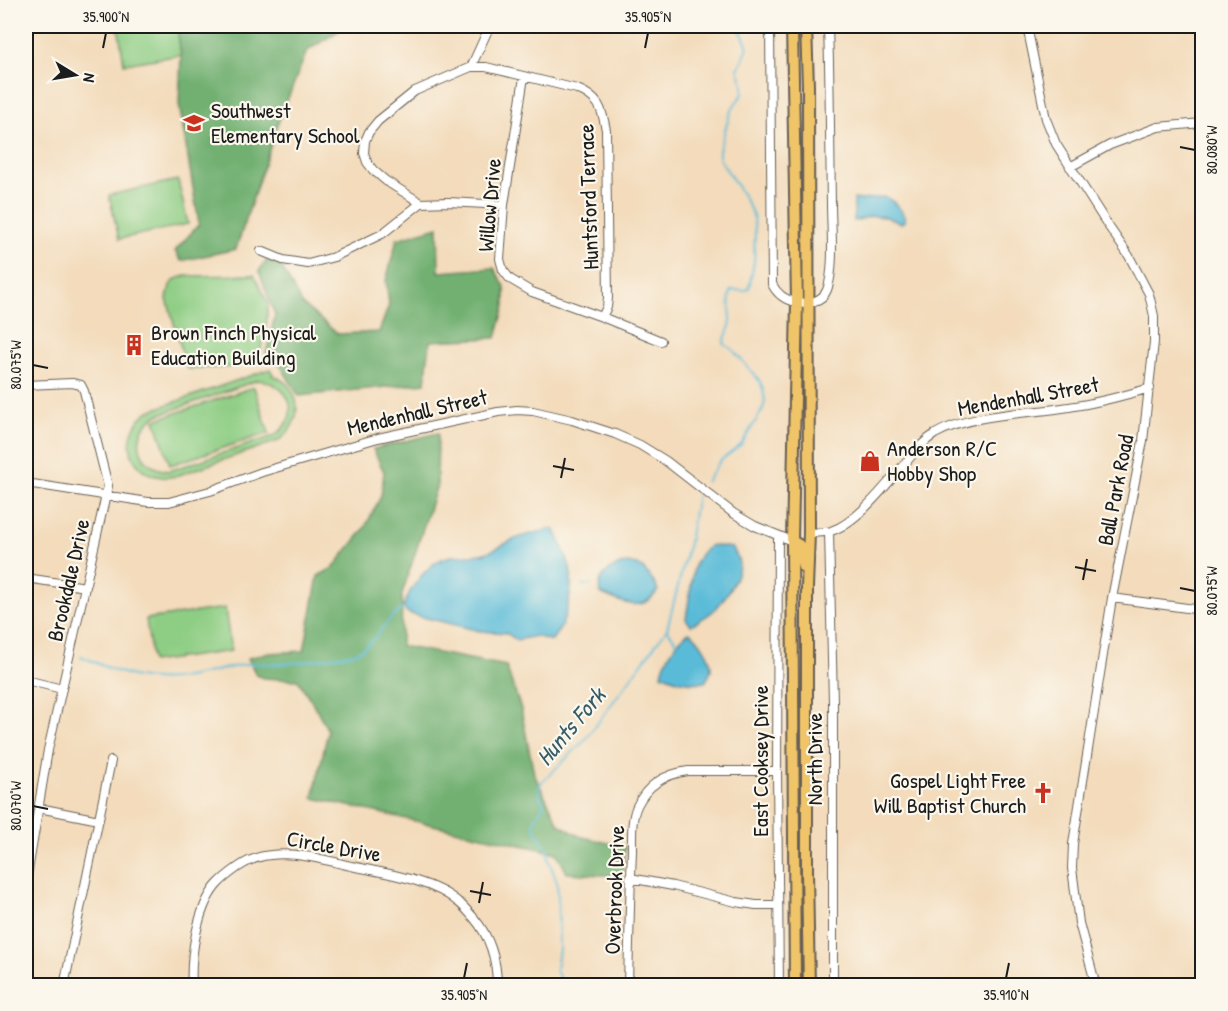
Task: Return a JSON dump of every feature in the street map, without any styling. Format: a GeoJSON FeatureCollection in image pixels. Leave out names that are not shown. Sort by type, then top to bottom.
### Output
{"type":"FeatureCollection","features":[{"type":"Feature","properties":{"kind":"highway"},"geometry":{"type":"LineString","coordinates":[[792,26],[809,533],[807,588],[809,986]]}},
{"type":"Feature","properties":{"kind":"highway"},"geometry":{"type":"LineString","coordinates":[[795,986],[792,541],[808,86],[806,26]]}},
{"type":"Feature","properties":{"kind":"highway"},"geometry":{"type":"LineString","coordinates":[[794,468],[803,506],[803,529],[809,533]]}},
{"type":"Feature","properties":{"kind":"highway"},"geometry":{"type":"LineString","coordinates":[[792,541],[799,545],[807,588]]}},
{"type":"Feature","properties":{"kind":"street"},"geometry":{"type":"LineString","coordinates":[[478,26],[489,29],[471,67],[415,91],[378,121],[364,142],[364,153],[373,170],[421,203],[504,205]]}},
{"type":"Feature","properties":{"kind":"street"},"geometry":{"type":"LineString","coordinates":[[770,26],[772,284],[777,293],[786,299],[802,303],[819,300],[826,292],[830,276],[832,235],[828,26]]}},
{"type":"Feature","properties":{"kind":"street","name":"Ball Park Road"},"geometry":{"type":"LineString","coordinates":[[1027,26],[1046,119],[1056,144],[1129,256],[1149,294],[1154,316],[1150,388],[1143,441],[1112,598],[1073,843],[1072,868],[1079,923],[1096,986]]}},
{"type":"Feature","properties":{"kind":"street","name":"Huntsford Terrace"},"geometry":{"type":"LineString","coordinates":[[471,67],[486,68],[577,89],[589,94],[598,103],[603,113],[606,130],[608,298],[603,317]]}},
{"type":"Feature","properties":{"kind":"street","name":"Willow Drive"},"geometry":{"type":"LineString","coordinates":[[524,77],[504,205],[500,258],[503,270],[510,279],[532,292],[603,317],[661,341]]}},
{"type":"Feature","properties":{"kind":"street"},"geometry":{"type":"LineString","coordinates":[[1070,166],[1110,145],[1158,128],[1203,123]]}},
{"type":"Feature","properties":{"kind":"street"},"geometry":{"type":"LineString","coordinates":[[261,251],[284,260],[308,264],[334,257],[382,234],[421,203]]}},
{"type":"Feature","properties":{"kind":"street","name":"Brookdale Drive"},"geometry":{"type":"LineString","coordinates":[[26,385],[72,383],[81,385],[108,486],[48,750],[26,883]]}},
{"type":"Feature","properties":{"kind":"street","name":"Mendenhall Street"},"geometry":{"type":"LineString","coordinates":[[809,533],[829,532],[861,513],[922,444],[941,432],[969,422],[1001,415],[1069,408],[1150,388]]}},
{"type":"Feature","properties":{"kind":"street","name":"Mendenhall Street"},"geometry":{"type":"LineString","coordinates":[[26,483],[148,502],[169,502],[378,438],[498,412],[533,411],[572,420],[640,445],[666,461],[733,513],[755,526],[792,541]]}},
{"type":"Feature","properties":{"kind":"street","name":"North Drive"},"geometry":{"type":"LineString","coordinates":[[829,532],[833,702],[833,986]]}},
{"type":"Feature","properties":{"kind":"street","name":"East Cooksey Drive"},"geometry":{"type":"LineString","coordinates":[[778,536],[779,986]]}},
{"type":"Feature","properties":{"kind":"street"},"geometry":{"type":"LineString","coordinates":[[26,578],[86,587]]}},
{"type":"Feature","properties":{"kind":"street"},"geometry":{"type":"LineString","coordinates":[[1112,598],[1203,610]]}},
{"type":"Feature","properties":{"kind":"street"},"geometry":{"type":"LineString","coordinates":[[26,680],[62,689]]}},
{"type":"Feature","properties":{"kind":"street"},"geometry":{"type":"LineString","coordinates":[[64,986],[111,761]]}},
{"type":"Feature","properties":{"kind":"street","name":"Overbrook Drive"},"geometry":{"type":"LineString","coordinates":[[628,986],[633,821],[641,798],[651,787],[668,775],[688,771],[777,771]]}},
{"type":"Feature","properties":{"kind":"street"},"geometry":{"type":"LineString","coordinates":[[39,808],[99,820]]}},
{"type":"Feature","properties":{"kind":"street","name":"Circle Drive"},"geometry":{"type":"LineString","coordinates":[[192,986],[196,938],[204,905],[216,886],[248,861],[278,854],[325,860],[392,874],[430,886],[451,896],[483,929],[493,954],[497,986]]}},
{"type":"Feature","properties":{"kind":"street"},"geometry":{"type":"LineString","coordinates":[[630,878],[735,902],[778,905]]}},
{"type":"Feature","properties":{"kind":"green space"},"geometry":{"type":"Polygon","coordinates":[[[118,26],[177,26],[181,55],[124,64],[118,26]]]}},
{"type":"Feature","properties":{"kind":"green space"},"geometry":{"type":"Polygon","coordinates":[[[177,26],[346,26],[307,51],[278,123],[236,249],[181,261],[175,251],[199,224],[179,104],[181,55],[177,26]]]}},
{"type":"Feature","properties":{"kind":"green space"},"geometry":{"type":"Polygon","coordinates":[[[178,180],[188,224],[119,239],[109,195],[178,180]]]}},
{"type":"Feature","properties":{"kind":"green space"},"geometry":{"type":"Polygon","coordinates":[[[438,227],[439,272],[494,268],[505,287],[505,306],[496,338],[430,341],[425,383],[299,396],[279,363],[266,354],[275,315],[259,271],[267,260],[281,266],[302,304],[338,334],[379,332],[389,305],[386,281],[397,239],[438,227]]]}},
{"type":"Feature","properties":{"kind":"green space"},"geometry":{"type":"Polygon","coordinates":[[[254,275],[268,303],[266,331],[260,353],[235,367],[187,369],[167,299],[170,285],[176,279],[185,276],[254,275]]]}},
{"type":"Feature","properties":{"kind":"green space"},"geometry":{"type":"Polygon","coordinates":[[[270,369],[272,375],[290,388],[297,406],[293,425],[278,441],[176,476],[167,477],[150,474],[140,468],[131,450],[134,429],[149,411],[270,369]],[[258,380],[158,415],[143,430],[140,448],[143,456],[149,463],[169,471],[274,436],[283,428],[290,411],[285,394],[269,383],[258,380]]]}},
{"type":"Feature","properties":{"kind":"green space"},"geometry":{"type":"Polygon","coordinates":[[[254,387],[269,433],[170,465],[155,420],[254,387]]]}},
{"type":"Feature","properties":{"kind":"green space"},"geometry":{"type":"Polygon","coordinates":[[[438,433],[437,485],[402,594],[401,646],[506,666],[521,709],[534,774],[559,824],[579,836],[625,847],[622,876],[567,873],[557,853],[313,798],[328,731],[298,680],[263,678],[256,675],[248,658],[269,653],[304,651],[318,576],[333,568],[364,529],[381,496],[384,472],[373,449],[438,433]]]}},
{"type":"Feature","properties":{"kind":"green space"},"geometry":{"type":"Polygon","coordinates":[[[225,608],[231,651],[152,662],[146,619],[225,608]]]}},
{"type":"Feature","properties":{"kind":"water"},"geometry":{"type":"Polygon","coordinates":[[[884,197],[898,206],[905,221],[901,223],[886,217],[872,216],[854,221],[854,199],[884,197]]]}},
{"type":"Feature","properties":{"kind":"water"},"geometry":{"type":"Polygon","coordinates":[[[554,528],[568,563],[571,582],[570,597],[564,619],[551,641],[536,636],[517,640],[506,633],[480,631],[414,615],[403,608],[415,584],[428,568],[444,558],[484,554],[518,538],[554,528]]]}},
{"type":"Feature","properties":{"kind":"water"},"geometry":{"type":"Polygon","coordinates":[[[711,545],[732,548],[738,561],[738,571],[729,591],[716,608],[691,625],[686,619],[694,566],[701,553],[711,545]]]}},
{"type":"Feature","properties":{"kind":"water"},"geometry":{"type":"Polygon","coordinates":[[[627,563],[638,565],[650,576],[658,590],[652,598],[638,604],[631,604],[600,593],[600,581],[606,572],[627,563]]]}},
{"type":"Feature","properties":{"kind":"water"},"geometry":{"type":"Polygon","coordinates":[[[689,632],[700,643],[711,664],[711,670],[705,682],[683,681],[662,674],[672,651],[689,632]]]}},
{"type":"Feature","properties":{"kind":"waterway","name":"Hunts Fork"},"geometry":{"type":"LineString","coordinates":[[706,482],[720,461],[741,445],[763,409],[765,401],[759,380],[732,349],[724,344],[731,323],[729,301],[731,290],[745,291],[749,288],[754,262],[753,215],[719,158],[719,150],[730,114],[743,94],[743,84],[738,69],[747,51],[747,44],[738,26]]}},
{"type":"Feature","properties":{"kind":"waterway","name":"Hunts Fork"},"geometry":{"type":"LineString","coordinates":[[563,986],[556,970],[559,949],[557,882],[549,861],[548,850],[534,824],[544,805],[539,787],[585,740],[667,629],[689,543],[697,494]]}},
{"type":"Feature","properties":{"kind":"waterway"},"geometry":{"type":"LineString","coordinates":[[583,585],[591,585]]}},
{"type":"Feature","properties":{"kind":"waterway"},"geometry":{"type":"LineString","coordinates":[[81,656],[126,674],[166,679],[190,677],[249,664],[308,661],[352,654],[362,649],[404,608]]}},
{"type":"Feature","properties":{"kind":"waterway"},"geometry":{"type":"LineString","coordinates":[[667,629],[678,644]]}},
{"type":"Feature","properties":{"kind":"waterway","name":"Hunts Fork"},"geometry":{"type":"LineString","coordinates":[[555,986],[559,978]]}},
{"type":"Feature","properties":{"kind":"place","name":"Southwest Elementary School"},"geometry":{"type":"Point","coordinates":[194,123]}},
{"type":"Feature","properties":{"kind":"place","name":"Brown Finch Physical Education Building"},"geometry":{"type":"Point","coordinates":[134,345]}},
{"type":"Feature","properties":{"kind":"place","name":"Anderson R/C Hobby Shop"},"geometry":{"type":"Point","coordinates":[870,461]}},
{"type":"Feature","properties":{"kind":"place","name":"Gospel Light Free Will Baptist Church"},"geometry":{"type":"Point","coordinates":[1043,793]}}]}
